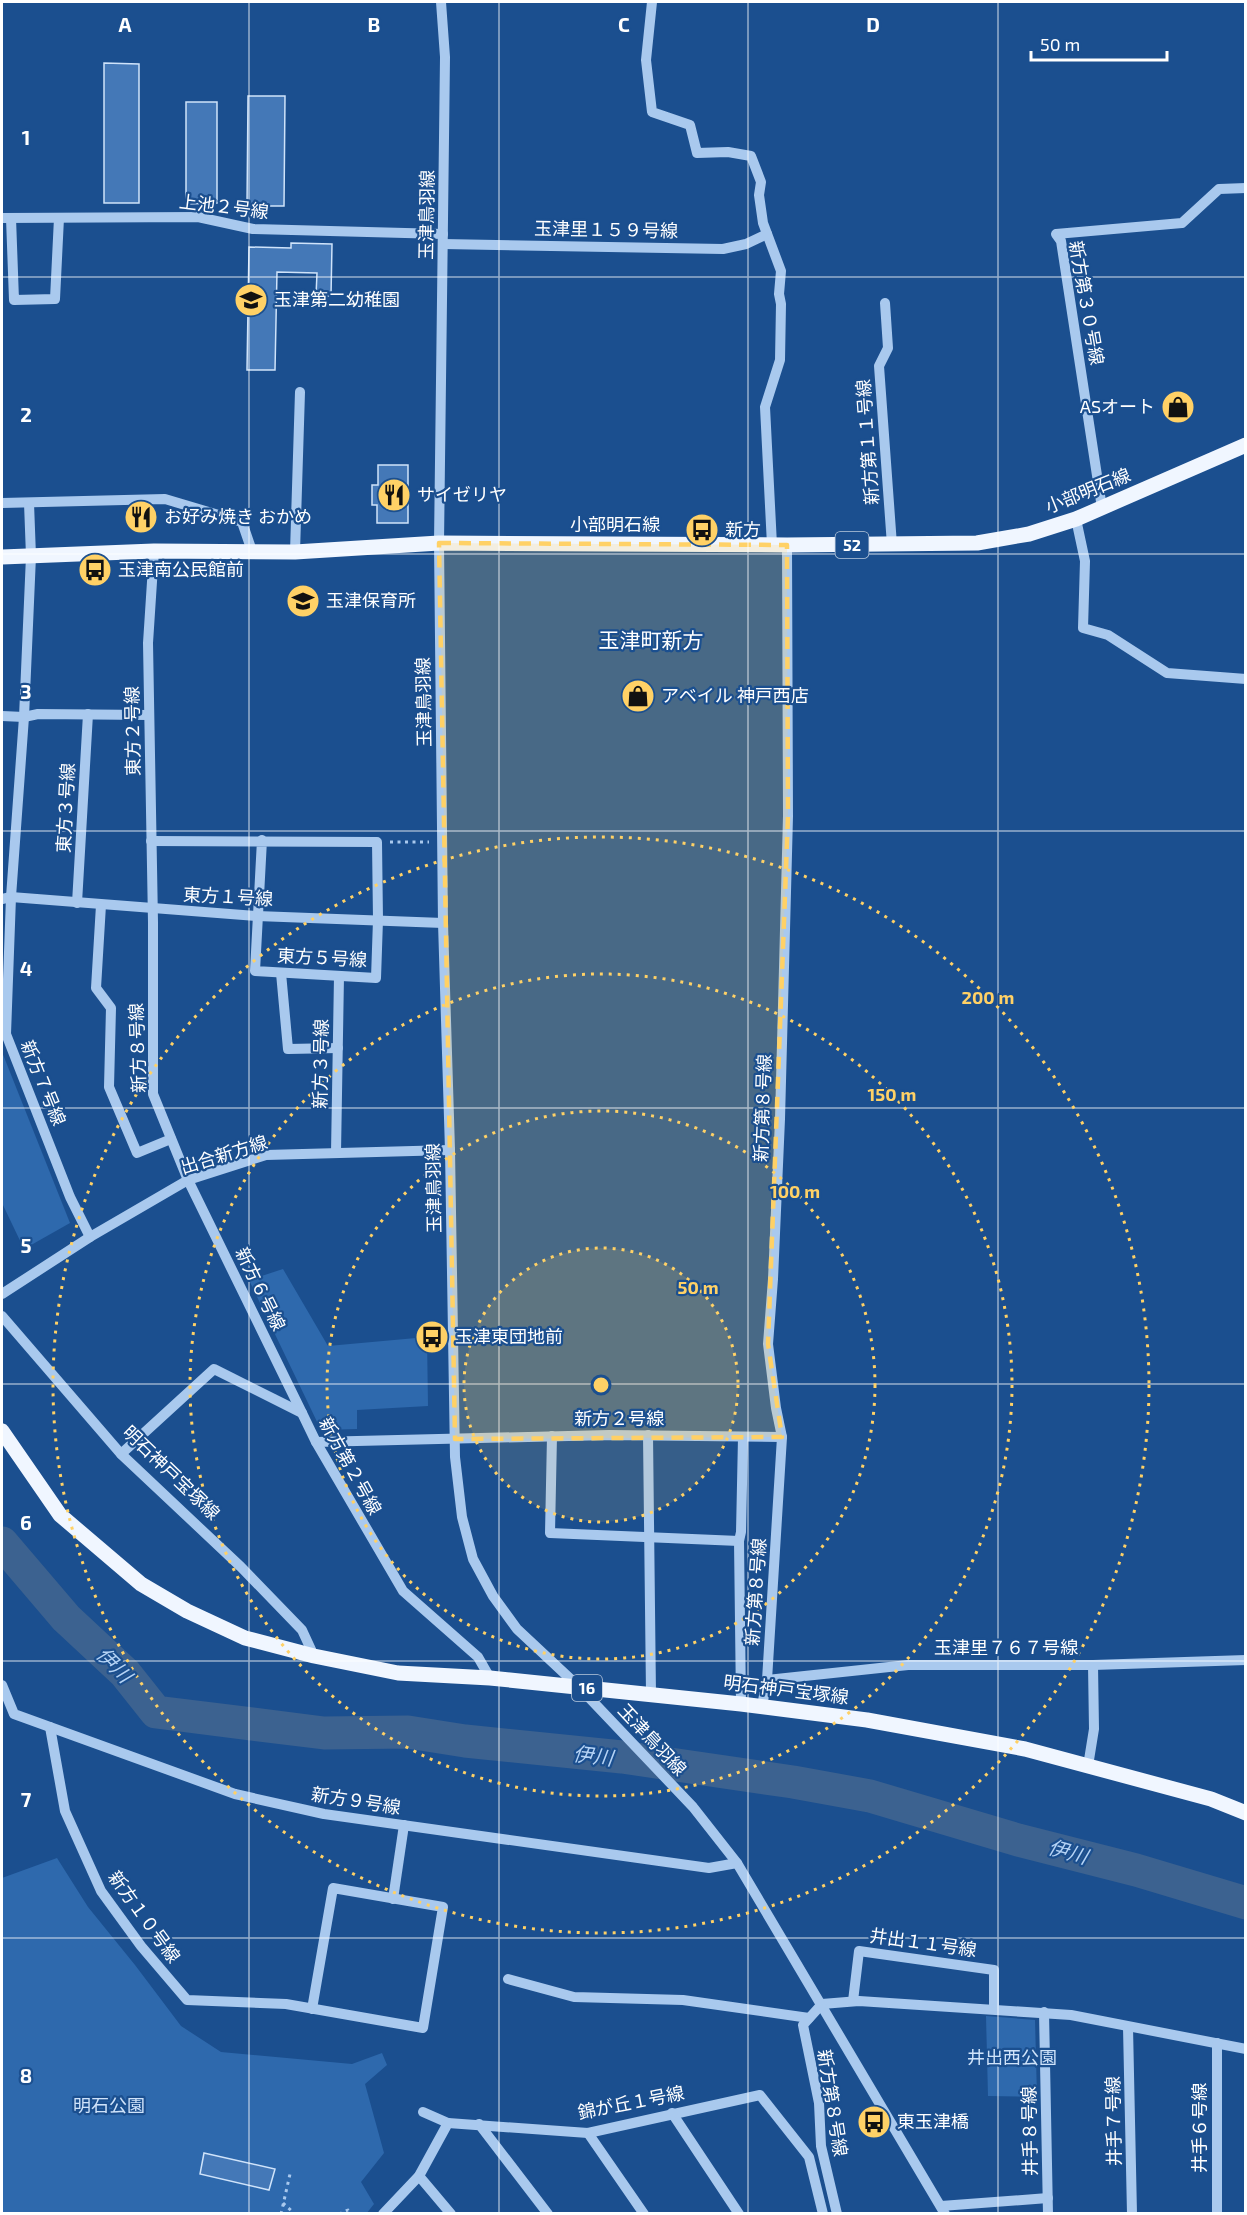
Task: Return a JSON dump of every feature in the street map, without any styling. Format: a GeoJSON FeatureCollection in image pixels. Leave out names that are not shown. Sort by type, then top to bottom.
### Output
{"type":"FeatureCollection","features":[{"type":"Feature","properties":{"kind":"main road","name":"小部明石線"},"geometry":{"type":"LineString","coordinates":[[2,557],[154,551],[295,552],[439,543],[892,545],[977,543],[1029,534],[1076,519],[1245,445]]}},
{"type":"Feature","properties":{"kind":"main road","name":"明石神戸宝塚線"},"geometry":{"type":"LineString","coordinates":[[2,1431],[60,1515],[141,1584],[187,1611],[245,1638],[314,1656],[398,1673],[490,1678],[651,1694],[879,1722],[1025,1749],[1211,1799],[1245,1813]]}},
{"type":"Feature","properties":{"kind":"street","name":"玉津鳥羽線"},"geometry":{"type":"LineString","coordinates":[[441,2],[445,57],[439,543],[443,923],[455,1439],[462,1516],[473,1559],[493,1596],[517,1629],[579,1687],[693,1807],[737,1863],[943,2210]]}},
{"type":"Feature","properties":{"kind":"street","name":"新方第８号線"},"geometry":{"type":"LineString","coordinates":[[652,2],[646,60],[652,111],[690,125],[697,153],[728,152],[752,156],[761,182],[759,195],[763,223],[781,271],[780,360],[765,407],[779,545],[788,816],[780,1119],[768,1344],[782,1437],[767,1680],[762,1706]]}},
{"type":"Feature","properties":{"kind":"street","name":"新方第３０号線"},"geometry":{"type":"LineString","coordinates":[[1102,508],[1061,241],[1056,234],[1182,224],[1219,189],[1245,188]]}},
{"type":"Feature","properties":{"kind":"street","name":"上池２号線"},"geometry":{"type":"LineString","coordinates":[[6,218],[198,217],[253,229],[443,239]]}},
{"type":"Feature","properties":{"kind":"street"},"geometry":{"type":"LineString","coordinates":[[6,218],[14,300],[55,299],[59,218]]}},
{"type":"Feature","properties":{"kind":"street","name":"玉津里１５９号線"},"geometry":{"type":"LineString","coordinates":[[443,239],[723,249],[746,244],[767,234]]}},
{"type":"Feature","properties":{"kind":"street","name":"新方第１１号線"},"geometry":{"type":"LineString","coordinates":[[885,303],[888,348],[879,366],[892,545]]}},
{"type":"Feature","properties":{"kind":"street"},"geometry":{"type":"LineString","coordinates":[[295,552],[300,393]]}},
{"type":"Feature","properties":{"kind":"street"},"geometry":{"type":"LineString","coordinates":[[2,503],[165,499],[242,522],[252,551]]}},
{"type":"Feature","properties":{"kind":"street","name":"新方７号線"},"geometry":{"type":"LineString","coordinates":[[29,503],[31,556],[24,717],[6,898],[6,1034],[70,1197],[90,1237]]}},
{"type":"Feature","properties":{"kind":"street"},"geometry":{"type":"LineString","coordinates":[[1076,519],[1085,561],[1083,628],[1108,635],[1167,673],[1245,679]]}},
{"type":"Feature","properties":{"kind":"street","name":"東方２号線"},"geometry":{"type":"LineString","coordinates":[[152,909],[148,642],[154,551]]}},
{"type":"Feature","properties":{"kind":"street","name":"東方３号線"},"geometry":{"type":"LineString","coordinates":[[77,903],[88,714]]}},
{"type":"Feature","properties":{"kind":"street"},"geometry":{"type":"LineString","coordinates":[[2,716],[149,715]]}},
{"type":"Feature","properties":{"kind":"street","name":"東方５号線"},"geometry":{"type":"LineString","coordinates":[[262,840],[255,971],[376,978],[377,842]]}},
{"type":"Feature","properties":{"kind":"street"},"geometry":{"type":"LineString","coordinates":[[151,841],[377,842]]}},
{"type":"Feature","properties":{"kind":"street","name":"東方１号線"},"geometry":{"type":"LineString","coordinates":[[6,898],[257,916],[443,923]]}},
{"type":"Feature","properties":{"kind":"street"},"geometry":{"type":"LineString","coordinates":[[100,905],[96,988],[111,1008],[109,1087],[137,1153],[171,1139]]}},
{"type":"Feature","properties":{"kind":"street","name":"新方８号線"},"geometry":{"type":"LineString","coordinates":[[152,909],[153,1094],[188,1180]]}},
{"type":"Feature","properties":{"kind":"street"},"geometry":{"type":"LineString","coordinates":[[281,973],[288,1049],[338,1048]]}},
{"type":"Feature","properties":{"kind":"street","name":"新方３号線"},"geometry":{"type":"LineString","coordinates":[[336,1153],[339,976]]}},
{"type":"Feature","properties":{"kind":"street","name":"出合新方線"},"geometry":{"type":"LineString","coordinates":[[2,1294],[90,1237],[188,1180],[266,1155],[450,1150]]}},
{"type":"Feature","properties":{"kind":"street","name":"新方６号線"},"geometry":{"type":"LineString","coordinates":[[188,1180],[302,1413]]}},
{"type":"Feature","properties":{"kind":"street","name":"明石神戸宝塚線"},"geometry":{"type":"LineString","coordinates":[[2,1316],[121,1454],[241,1567],[302,1630],[314,1656]]}},
{"type":"Feature","properties":{"kind":"street","name":"新方第２号線"},"geometry":{"type":"LineString","coordinates":[[121,1454],[214,1369],[302,1413],[316,1442],[403,1592],[478,1657],[490,1678]]}},
{"type":"Feature","properties":{"kind":"street"},"geometry":{"type":"LineString","coordinates":[[648,1435],[651,1694]]}},
{"type":"Feature","properties":{"kind":"street"},"geometry":{"type":"LineString","coordinates":[[552,1436],[550,1533],[739,1541]]}},
{"type":"Feature","properties":{"kind":"street","name":"新方２号線"},"geometry":{"type":"LineString","coordinates":[[316,1442],[552,1436],[782,1437]]}},
{"type":"Feature","properties":{"kind":"street"},"geometry":{"type":"LineString","coordinates":[[741,1704],[739,1541],[743,1437]]}},
{"type":"Feature","properties":{"kind":"street","name":"玉津里７６７号線"},"geometry":{"type":"LineString","coordinates":[[767,1680],[908,1665],[1093,1665],[1245,1660]]}},
{"type":"Feature","properties":{"kind":"street"},"geometry":{"type":"LineString","coordinates":[[1088,1766],[1095,1729],[1093,1665]]}},
{"type":"Feature","properties":{"kind":"street","name":"新方９号線"},"geometry":{"type":"LineString","coordinates":[[2,1685],[14,1714],[235,1794],[324,1814],[709,1869],[737,1863]]}},
{"type":"Feature","properties":{"kind":"street","name":"新方１０号線"},"geometry":{"type":"LineString","coordinates":[[50,1727],[65,1811],[101,1891],[141,1946],[187,2000],[286,2004],[423,2028],[443,1906],[393,1899]]}},
{"type":"Feature","properties":{"kind":"street"},"geometry":{"type":"LineString","coordinates":[[312,2009],[333,1888],[393,1899],[404,1825]]}},
{"type":"Feature","properties":{"kind":"street","name":"井出１１号線"},"geometry":{"type":"LineString","coordinates":[[853,2001],[859,1951],[994,1970],[994,2009]]}},
{"type":"Feature","properties":{"kind":"street"},"geometry":{"type":"LineString","coordinates":[[508,1979],[574,1997],[683,2000],[809,2018],[822,2004],[853,2001],[1044,2012],[1071,2015],[1245,2049]]}},
{"type":"Feature","properties":{"kind":"street","name":"井手８号線"},"geometry":{"type":"LineString","coordinates":[[1044,2012],[1048,2214]]}},
{"type":"Feature","properties":{"kind":"street","name":"新方第８号線"},"geometry":{"type":"LineString","coordinates":[[809,2018],[803,2025],[819,2103],[821,2146],[837,2214]]}},
{"type":"Feature","properties":{"kind":"street","name":"井手７号線"},"geometry":{"type":"LineString","coordinates":[[1128,2027],[1132,2214]]}},
{"type":"Feature","properties":{"kind":"street","name":"井手６号線"},"geometry":{"type":"LineString","coordinates":[[1216,2043],[1217,2214]]}},
{"type":"Feature","properties":{"kind":"street","name":"錦が丘１号線"},"geometry":{"type":"LineString","coordinates":[[448,2123],[588,2133],[760,2095],[808,2157],[823,2214]]}},
{"type":"Feature","properties":{"kind":"street"},"geometry":{"type":"LineString","coordinates":[[382,2214],[419,2176],[448,2123],[423,2112]]}},
{"type":"Feature","properties":{"kind":"street"},"geometry":{"type":"LineString","coordinates":[[672,2113],[739,2214]]}},
{"type":"Feature","properties":{"kind":"street"},"geometry":{"type":"LineString","coordinates":[[479,2124],[548,2214]]}},
{"type":"Feature","properties":{"kind":"street"},"geometry":{"type":"LineString","coordinates":[[588,2133],[644,2214]]}},
{"type":"Feature","properties":{"kind":"street"},"geometry":{"type":"LineString","coordinates":[[419,2176],[451,2214]]}},
{"type":"Feature","properties":{"kind":"street"},"geometry":{"type":"LineString","coordinates":[[943,2210],[1048,2198]]}},
{"type":"Feature","properties":{"kind":"path"},"geometry":{"type":"LineString","coordinates":[[377,842],[442,842]]}},
{"type":"Feature","properties":{"kind":"path"},"geometry":{"type":"LineString","coordinates":[[281,2214],[290,2174]]}},
{"type":"Feature","properties":{"kind":"path"},"geometry":{"type":"LineString","coordinates":[[283,2203],[295,2214]]}},
{"type":"Feature","properties":{"kind":"path"},"geometry":{"type":"LineString","coordinates":[[339,2214],[348,2210],[353,2214]]}},
{"type":"Feature","properties":{"kind":"highlighted area"},"geometry":{"type":"Polygon","coordinates":[[[439,543],[787,545],[788,816],[768,1344],[782,1437],[455,1439],[439,543]]]}},
{"type":"Feature","properties":{"kind":"green space"},"geometry":{"type":"Polygon","coordinates":[[[2,1052],[70,1223],[24,1249],[2,1203],[2,1052]]]}},
{"type":"Feature","properties":{"kind":"green space"},"geometry":{"type":"Polygon","coordinates":[[[283,1269],[328,1346],[427,1337],[428,1406],[357,1410],[357,1429],[321,1430],[249,1280],[283,1269]]]}},
{"type":"Feature","properties":{"kind":"green space","name":"明石公園"},"geometry":{"type":"Polygon","coordinates":[[[57,1858],[88,1907],[181,2026],[221,2052],[352,2064],[382,2053],[387,2065],[365,2084],[384,2153],[361,2182],[374,2204],[366,2214],[2,2213],[2,1878],[57,1858]]]}},
{"type":"Feature","properties":{"kind":"green space","name":"井出西公園"},"geometry":{"type":"Polygon","coordinates":[[[986,2016],[1035,2020],[1037,2097],[988,2096],[986,2016]]]}},
{"type":"Feature","properties":{"kind":"building"},"geometry":{"type":"Polygon","coordinates":[[[104,63],[139,64],[139,203],[104,203],[104,63]]]}},
{"type":"Feature","properties":{"kind":"building"},"geometry":{"type":"Polygon","coordinates":[[[248,96],[285,96],[284,206],[247,206],[248,96]]]}},
{"type":"Feature","properties":{"kind":"building"},"geometry":{"type":"Polygon","coordinates":[[[186,102],[217,102],[217,203],[186,204],[186,102]]]}},
{"type":"Feature","properties":{"kind":"building"},"geometry":{"type":"Polygon","coordinates":[[[291,243],[332,244],[331,296],[316,296],[317,273],[277,272],[275,370],[247,370],[249,247],[291,248],[291,243]]]}},
{"type":"Feature","properties":{"kind":"building"},"geometry":{"type":"Polygon","coordinates":[[[378,465],[408,465],[408,523],[377,523],[377,505],[372,505],[372,485],[378,485],[378,465]]]}},
{"type":"Feature","properties":{"kind":"building"},"geometry":{"type":"Polygon","coordinates":[[[204,2153],[275,2169],[269,2190],[200,2174],[204,2153]]]}},
{"type":"Feature","properties":{"kind":"waterway","name":"伊川"},"geometry":{"type":"LineString","coordinates":[[2,1543],[66,1618],[125,1673],[156,1712],[324,1733],[408,1732],[465,1741],[622,1757],[793,1782],[870,1796],[1018,1840],[1136,1870],[1246,1903]]}},
{"type":"Feature","properties":{"kind":"place","name":"玉津第二幼稚園"},"geometry":{"type":"Point","coordinates":[251,300]}},
{"type":"Feature","properties":{"kind":"place","name":"ASオート"},"geometry":{"type":"Point","coordinates":[1178,407]}},
{"type":"Feature","properties":{"kind":"place","name":"サイゼリヤ"},"geometry":{"type":"Point","coordinates":[394,495]}},
{"type":"Feature","properties":{"kind":"place","name":"お好み焼き おかめ"},"geometry":{"type":"Point","coordinates":[141,517]}},
{"type":"Feature","properties":{"kind":"place","name":"新方"},"geometry":{"type":"Point","coordinates":[702,530]}},
{"type":"Feature","properties":{"kind":"place","name":"玉津南公民館前"},"geometry":{"type":"Point","coordinates":[95,570]}},
{"type":"Feature","properties":{"kind":"place","name":"玉津保育所"},"geometry":{"type":"Point","coordinates":[303,601]}},
{"type":"Feature","properties":{"kind":"place","name":"アベイル 神戸西店"},"geometry":{"type":"Point","coordinates":[638,696]}},
{"type":"Feature","properties":{"kind":"place","name":"玉津東団地前"},"geometry":{"type":"Point","coordinates":[432,1337]}},
{"type":"Feature","properties":{"kind":"place","name":"東玉津橋"},"geometry":{"type":"Point","coordinates":[874,2122]}},
{"type":"Feature","properties":{"kind":"district","name":"玉津町新方"},"geometry":{"type":"Point","coordinates":[651,641]}}]}
